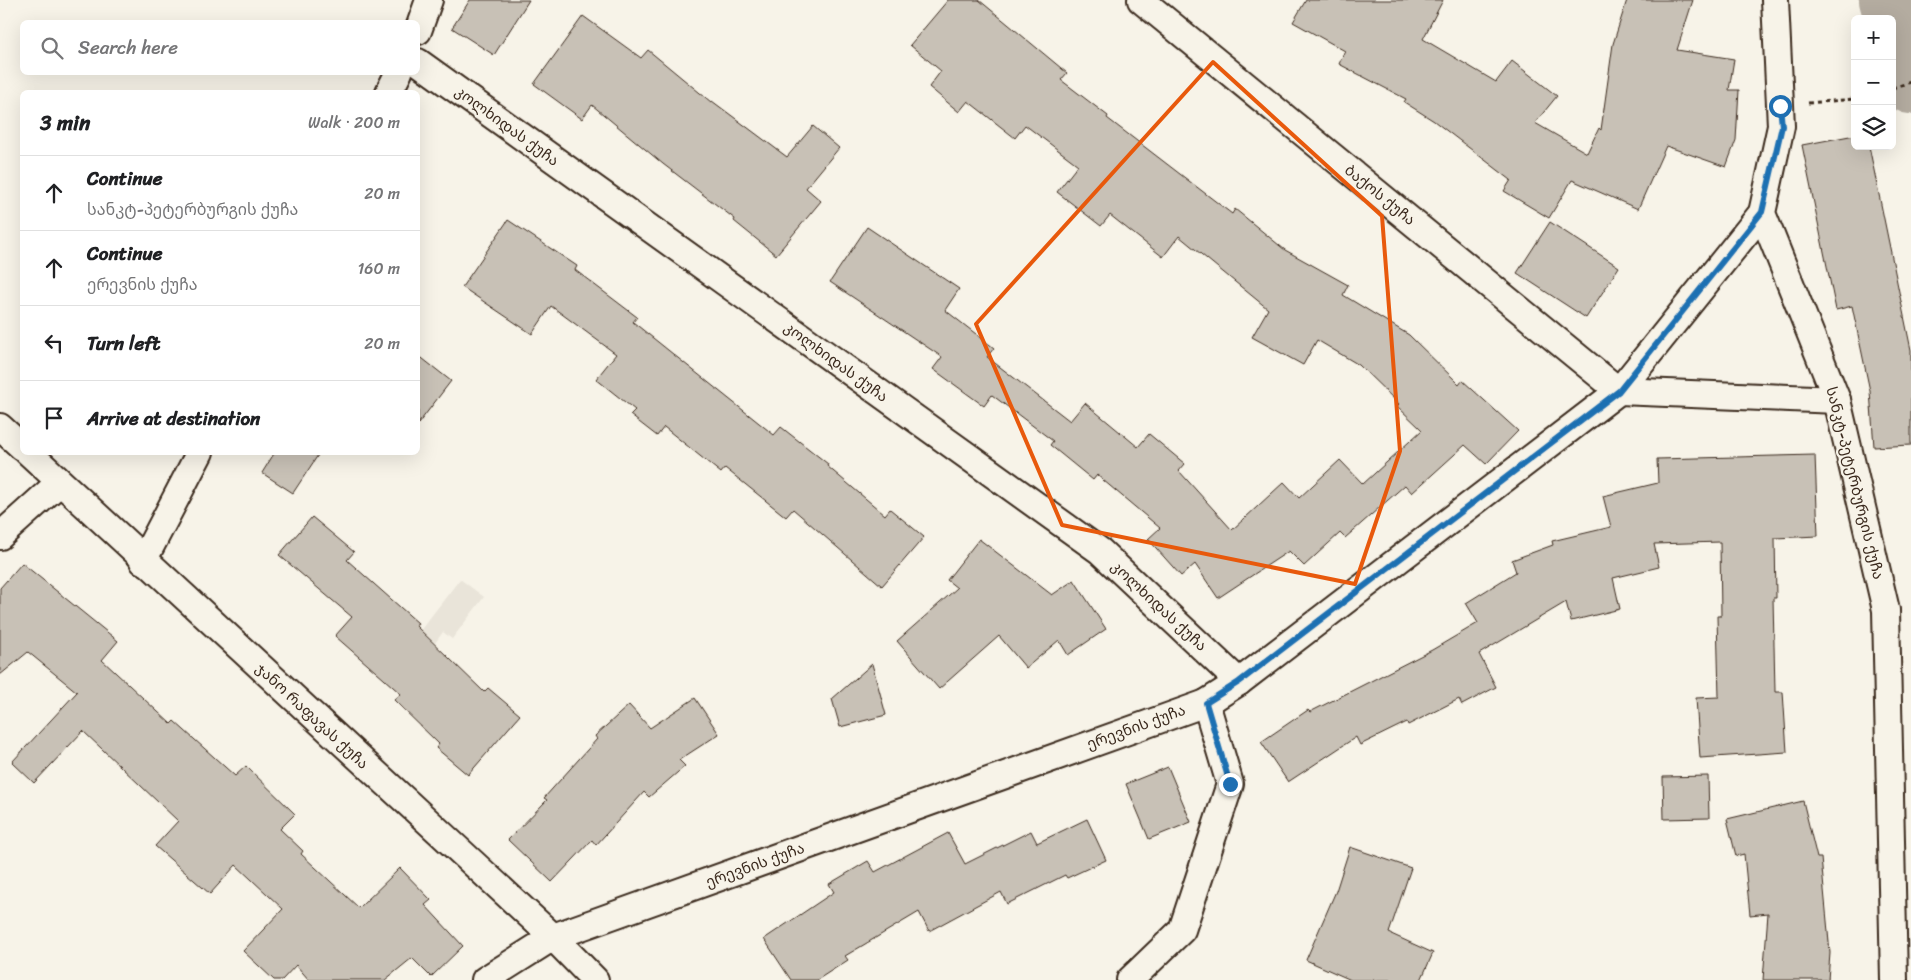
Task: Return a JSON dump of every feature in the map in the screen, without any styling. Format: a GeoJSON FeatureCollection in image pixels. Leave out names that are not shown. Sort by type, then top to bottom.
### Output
{"type":"FeatureCollection","features":[{"type":"Feature","properties":{"kind":"street"},"geometry":{"type":"LineString","coordinates":[[420,26],[430,0]]}},
{"type":"Feature","properties":{"kind":"street","name":"ბაქოს ქუჩა"},"geometry":{"type":"LineString","coordinates":[[1141,0],[1619,391]]}},
{"type":"Feature","properties":{"kind":"street"},"geometry":{"type":"LineString","coordinates":[[1762,212],[1782,126],[1775,0]]}},
{"type":"Feature","properties":{"kind":"street","name":"კოლხიდას ქუჩა"},"geometry":{"type":"LineString","coordinates":[[420,63],[1100,552],[1239,682]]}},
{"type":"Feature","properties":{"kind":"street"},"geometry":{"type":"LineString","coordinates":[[390,90],[398,75]]}},
{"type":"Feature","properties":{"kind":"street","name":"ერევნის ქუჩა"},"geometry":{"type":"LineString","coordinates":[[485,980],[554,938],[1206,703],[1239,682],[1619,391],[1762,212]]}},
{"type":"Feature","properties":{"kind":"street","name":"სანკტ-პეტერბურგის ქუჩა"},"geometry":{"type":"LineString","coordinates":[[1762,212],[1837,400],[1886,610],[1894,980]]}},
{"type":"Feature","properties":{"kind":"street"},"geometry":{"type":"LineString","coordinates":[[1619,391],[1837,400]]}},
{"type":"Feature","properties":{"kind":"street"},"geometry":{"type":"LineString","coordinates":[[0,426],[20,445]]}},
{"type":"Feature","properties":{"kind":"street","name":"ჯანო რაფავას ქუჩა"},"geometry":{"type":"LineString","coordinates":[[31,455],[143,561],[554,938],[595,980]]}},
{"type":"Feature","properties":{"kind":"street"},"geometry":{"type":"LineString","coordinates":[[143,561],[198,455]]}},
{"type":"Feature","properties":{"kind":"street"},"geometry":{"type":"LineString","coordinates":[[0,536],[60,482]]}},
{"type":"Feature","properties":{"kind":"street"},"geometry":{"type":"LineString","coordinates":[[1130,980],[1182,930],[1230,784],[1206,703]]}},
{"type":"Feature","properties":{"kind":"path"},"geometry":{"type":"LineString","coordinates":[[1896,87],[1911,82]]}},
{"type":"Feature","properties":{"kind":"path"},"geometry":{"type":"LineString","coordinates":[[1780,106],[1851,99]]}},
{"type":"Feature","properties":{"kind":"highlighted area"},"geometry":{"type":"Polygon","coordinates":[[[1213,62],[1382,216],[1400,451],[1355,584],[1062,525],[976,324],[1213,62]]]}},
{"type":"Feature","properties":{"kind":"shaded area"},"geometry":{"type":"Polygon","coordinates":[[[460,579],[484,597],[452,639],[443,632],[435,643],[419,632],[460,579]]]}},
{"type":"Feature","properties":{"kind":"building"},"geometry":{"type":"Polygon","coordinates":[[[470,0],[529,0],[494,55],[452,28],[470,0]]]}},
{"type":"Feature","properties":{"kind":"building"},"geometry":{"type":"Polygon","coordinates":[[[948,0],[979,0],[1067,73],[1061,80],[1108,116],[1107,118],[1232,214],[1235,209],[1285,250],[1348,285],[1343,295],[1409,335],[1459,384],[1462,380],[1518,431],[1486,464],[1465,445],[1412,493],[1405,485],[1345,538],[1340,533],[1304,566],[1289,551],[1218,598],[1195,564],[1181,576],[1148,539],[1160,528],[1097,475],[1093,480],[1050,445],[1053,441],[992,395],[984,406],[933,369],[942,357],[830,282],[867,227],[959,289],[945,310],[994,348],[987,357],[1070,421],[1085,403],[1138,447],[1149,434],[1185,464],[1179,471],[1232,530],[1284,482],[1299,498],[1340,460],[1363,484],[1422,430],[1397,406],[1399,404],[1359,365],[1317,340],[1303,365],[1252,337],[1268,309],[1179,236],[1163,257],[1110,215],[1101,226],[1057,192],[1078,165],[1025,125],[1015,138],[968,101],[959,112],[929,87],[941,71],[910,45],[948,0]]]}},
{"type":"Feature","properties":{"kind":"building"},"geometry":{"type":"Polygon","coordinates":[[[1306,0],[1443,0],[1423,39],[1496,82],[1512,61],[1557,96],[1535,123],[1587,153],[1599,128],[1601,130],[1613,44],[1627,0],[1693,0],[1677,50],[1734,59],[1729,90],[1739,90],[1736,140],[1726,167],[1666,146],[1638,209],[1572,180],[1549,218],[1504,191],[1511,180],[1434,121],[1404,102],[1406,99],[1339,64],[1345,51],[1293,22],[1306,0]]]}},
{"type":"Feature","properties":{"kind":"building"},"geometry":{"type":"Polygon","coordinates":[[[583,16],[641,58],[648,50],[711,102],[787,157],[813,126],[839,148],[806,188],[821,201],[776,255],[734,221],[735,219],[663,164],[592,105],[582,119],[534,84],[583,16]]]}},
{"type":"Feature","properties":{"kind":"building"},"geometry":{"type":"Polygon","coordinates":[[[1851,136],[1851,150],[1870,150],[1911,350],[1911,445],[1874,447],[1870,391],[1852,306],[1836,310],[1802,145],[1851,136]]]}},
{"type":"Feature","properties":{"kind":"building"},"geometry":{"type":"Polygon","coordinates":[[[508,220],[577,266],[575,270],[637,317],[633,322],[774,435],[781,427],[828,464],[827,466],[885,515],[890,509],[924,537],[882,586],[793,509],[786,517],[725,468],[721,473],[664,427],[657,436],[630,415],[635,410],[596,379],[616,354],[551,306],[532,334],[462,287],[508,220]]]}},
{"type":"Feature","properties":{"kind":"building"},"geometry":{"type":"Polygon","coordinates":[[[1550,222],[1619,267],[1586,318],[1517,273],[1550,222]]]}},
{"type":"Feature","properties":{"kind":"building"},"geometry":{"type":"Polygon","coordinates":[[[420,357],[451,381],[420,421],[420,357]]]}},
{"type":"Feature","properties":{"kind":"building"},"geometry":{"type":"Polygon","coordinates":[[[273,455],[318,455],[293,493],[262,473],[273,455]]]}},
{"type":"Feature","properties":{"kind":"building"},"geometry":{"type":"Polygon","coordinates":[[[1815,455],[1818,536],[1775,538],[1776,598],[1773,598],[1775,692],[1783,692],[1787,752],[1700,758],[1696,698],[1719,697],[1717,616],[1721,616],[1720,542],[1654,544],[1659,567],[1613,578],[1620,609],[1571,621],[1566,602],[1479,654],[1496,687],[1462,705],[1459,699],[1408,725],[1407,722],[1360,745],[1356,737],[1288,782],[1261,742],[1308,710],[1310,712],[1432,650],[1478,623],[1466,603],[1516,572],[1512,560],[1553,545],[1552,541],[1611,527],[1603,496],[1658,483],[1657,459],[1815,455]]]}},
{"type":"Feature","properties":{"kind":"building"},"geometry":{"type":"Polygon","coordinates":[[[312,517],[354,552],[347,560],[418,623],[416,626],[484,692],[488,688],[520,715],[468,775],[436,748],[439,744],[394,700],[401,694],[335,636],[352,617],[279,555],[312,517]]]}},
{"type":"Feature","properties":{"kind":"building"},"geometry":{"type":"Polygon","coordinates":[[[979,539],[1052,595],[1074,580],[1106,629],[1068,655],[1059,640],[1026,668],[999,636],[939,689],[897,641],[957,588],[947,580],[979,539]]]}},
{"type":"Feature","properties":{"kind":"building"},"geometry":{"type":"Polygon","coordinates":[[[22,563],[118,641],[102,660],[171,724],[174,721],[235,776],[246,766],[295,814],[280,829],[303,851],[301,854],[359,908],[400,868],[431,900],[425,905],[463,946],[431,977],[412,958],[385,980],[309,980],[296,965],[282,980],[274,980],[243,951],[283,909],[236,865],[210,894],[155,846],[178,821],[83,731],[34,783],[12,762],[77,692],[28,652],[0,675],[0,588],[22,563]]]}},
{"type":"Feature","properties":{"kind":"building"},"geometry":{"type":"Polygon","coordinates":[[[872,664],[886,715],[840,727],[832,699],[872,664]]]}},
{"type":"Feature","properties":{"kind":"building"},"geometry":{"type":"Polygon","coordinates":[[[695,698],[719,734],[679,760],[685,766],[649,797],[644,792],[596,845],[592,840],[552,882],[508,840],[547,800],[544,798],[597,739],[595,736],[629,705],[650,728],[695,698]]]}},
{"type":"Feature","properties":{"kind":"building"},"geometry":{"type":"Polygon","coordinates":[[[1168,767],[1191,822],[1149,839],[1126,784],[1168,767]]]}},
{"type":"Feature","properties":{"kind":"building"},"geometry":{"type":"Polygon","coordinates":[[[1708,776],[1709,818],[1664,819],[1663,777],[1708,776]]]}},
{"type":"Feature","properties":{"kind":"building"},"geometry":{"type":"Polygon","coordinates":[[[1803,801],[1817,858],[1821,858],[1830,953],[1828,980],[1763,980],[1768,913],[1750,915],[1744,854],[1736,856],[1727,819],[1803,801]]]}},
{"type":"Feature","properties":{"kind":"building"},"geometry":{"type":"Polygon","coordinates":[[[1087,819],[1106,860],[1067,878],[1065,875],[1007,904],[1001,892],[929,931],[919,912],[845,956],[848,960],[817,980],[791,980],[764,939],[834,892],[829,884],[868,861],[875,872],[948,833],[965,864],[1031,831],[1037,843],[1087,819]]]}},
{"type":"Feature","properties":{"kind":"building"},"geometry":{"type":"Polygon","coordinates":[[[1350,847],[1411,868],[1389,933],[1433,953],[1421,980],[1351,980],[1306,960],[1336,891],[1350,847]]]}},
{"type":"Feature","properties":{"kind":"waterway"},"geometry":{"type":"LineString","coordinates":[[1888,0],[1911,85]]}},
{"type":"Feature","properties":{"kind":"route"},"geometry":{"type":"LineString","coordinates":[[1230,784],[1206,703],[1239,682],[1619,391],[1762,212],[1782,126],[1780,106]]}}]}
